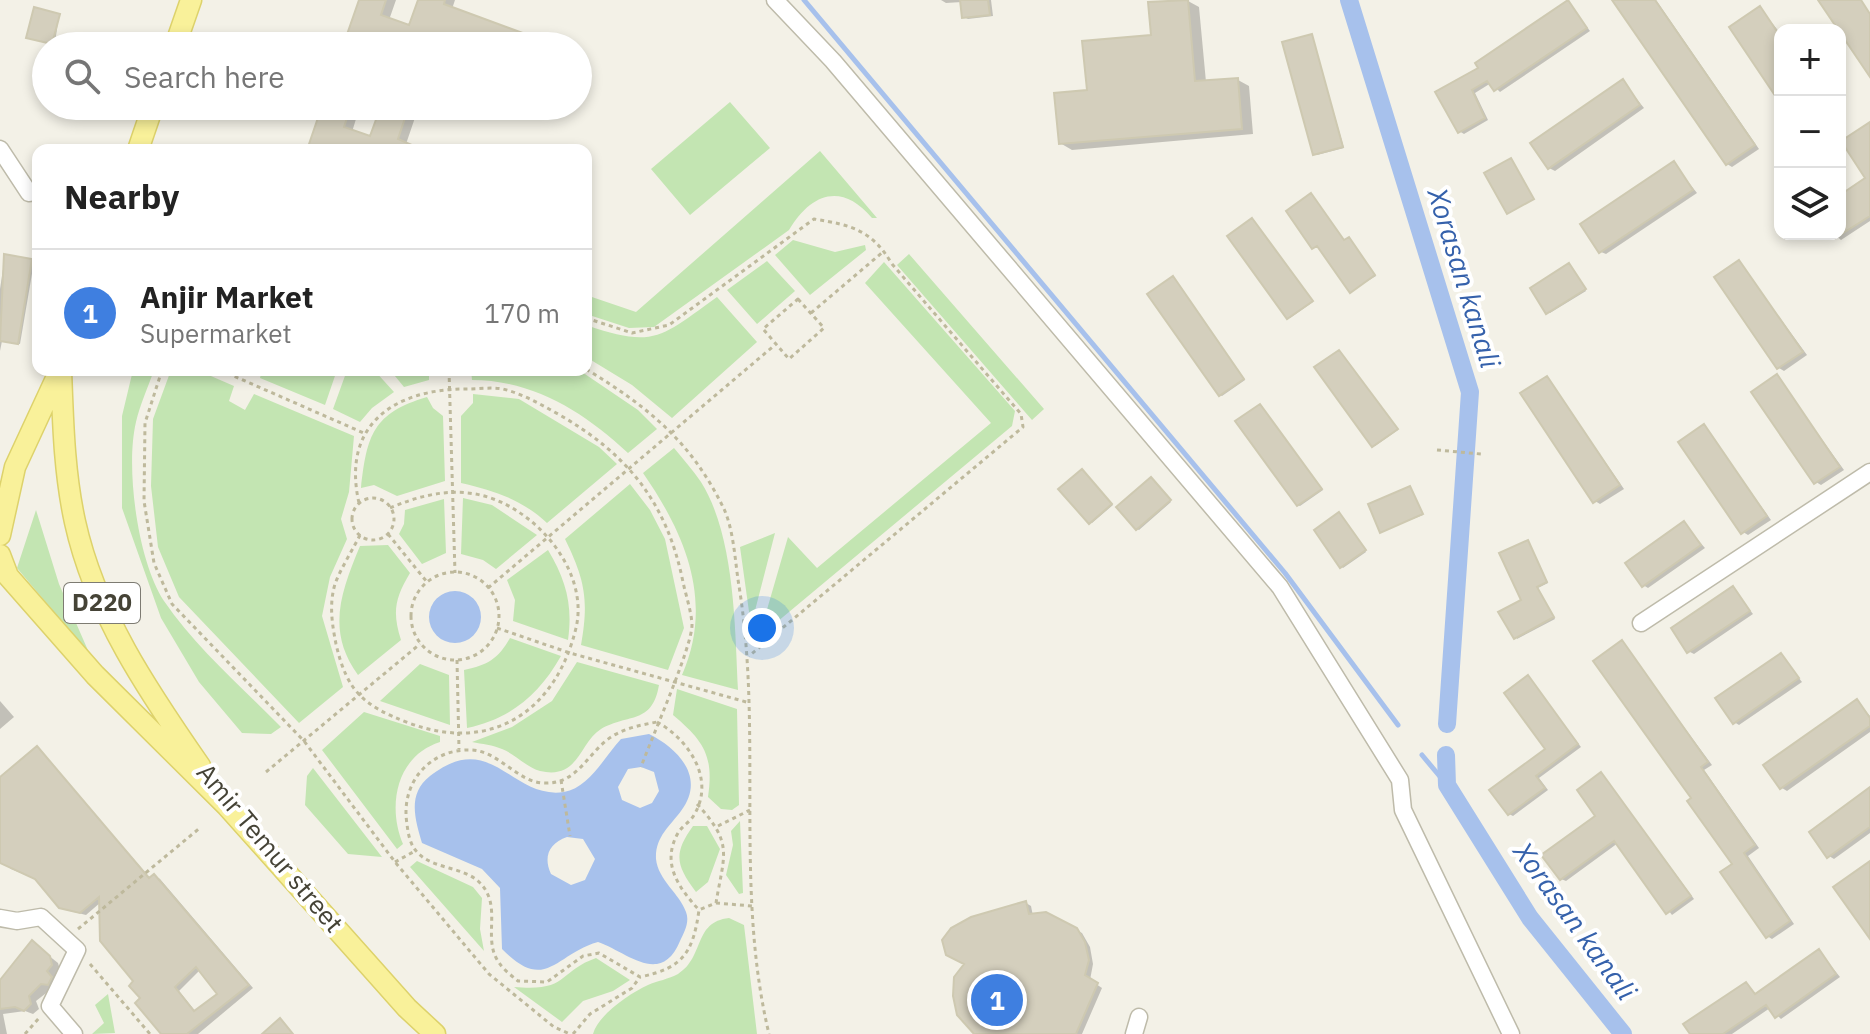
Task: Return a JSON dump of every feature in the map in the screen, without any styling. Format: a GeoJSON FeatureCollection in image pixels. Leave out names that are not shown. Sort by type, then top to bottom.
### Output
{"type":"FeatureCollection","features":[{"type":"Feature","properties":{"kind":"main road"},"geometry":{"type":"LineString","coordinates":[[180,32],[191,0]]}},
{"type":"Feature","properties":{"kind":"main road"},"geometry":{"type":"LineString","coordinates":[[140,144],[148,120]]}},
{"type":"Feature","properties":{"kind":"main road","name":"D220"},"geometry":{"type":"LineString","coordinates":[[0,535],[15,467],[57,376]]}},
{"type":"Feature","properties":{"kind":"main road","name":"Amir Temur street"},"geometry":{"type":"LineString","coordinates":[[60,376],[66,468],[75,525],[94,583],[119,640],[145,685],[227,806],[407,1008],[435,1034]]}},
{"type":"Feature","properties":{"kind":"main road","name":"D220"},"geometry":{"type":"LineString","coordinates":[[0,555],[8,576],[95,675],[227,806]]}},
{"type":"Feature","properties":{"kind":"street"},"geometry":{"type":"LineString","coordinates":[[775,0],[833,61],[1280,587],[1400,780],[1403,810],[1511,1034]]}},
{"type":"Feature","properties":{"kind":"street"},"geometry":{"type":"LineString","coordinates":[[0,149],[29,193]]}},
{"type":"Feature","properties":{"kind":"street"},"geometry":{"type":"LineString","coordinates":[[1641,623],[1870,472]]}},
{"type":"Feature","properties":{"kind":"street"},"geometry":{"type":"LineString","coordinates":[[0,918],[17,921],[41,917],[72,944],[50,1006],[74,1034]]}},
{"type":"Feature","properties":{"kind":"street"},"geometry":{"type":"LineString","coordinates":[[1134,1034],[1139,1017]]}},
{"type":"Feature","properties":{"kind":"path"},"geometry":{"type":"LineString","coordinates":[[592,320],[632,333],[650,332],[669,325],[814,219],[852,225],[884,251],[1021,414],[1023,427],[749,656]]}},
{"type":"Feature","properties":{"kind":"path"},"geometry":{"type":"LineString","coordinates":[[811,313],[884,251]]}},
{"type":"Feature","properties":{"kind":"path"},"geometry":{"type":"LineString","coordinates":[[798,299],[811,313],[824,328],[789,359],[763,329],[798,299]]}},
{"type":"Feature","properties":{"kind":"path"},"geometry":{"type":"LineString","coordinates":[[488,588],[776,344]]}},
{"type":"Feature","properties":{"kind":"path"},"geometry":{"type":"LineString","coordinates":[[592,373],[631,397],[674,433],[705,473],[726,513],[749,656],[753,906],[769,1034]]}},
{"type":"Feature","properties":{"kind":"path"},"geometry":{"type":"LineString","coordinates":[[160,376],[145,423],[144,501],[154,563],[172,604],[304,741],[395,862],[497,981],[554,1027],[571,1034],[590,1014],[632,988],[640,977]]}},
{"type":"Feature","properties":{"kind":"path"},"geometry":{"type":"LineString","coordinates":[[234,376],[366,434]]}},
{"type":"Feature","properties":{"kind":"path"},"geometry":{"type":"LineString","coordinates":[[449,376],[455,573]]}},
{"type":"Feature","properties":{"kind":"path"},"geometry":{"type":"LineString","coordinates":[[359,503],[372,498],[390,508],[394,521],[388,534],[378,539],[360,535],[352,522],[359,503],[355,483],[366,434],[382,412],[404,397],[449,389],[500,389],[529,397],[595,435],[631,469],[666,522],[692,626],[641,767]]}},
{"type":"Feature","properties":{"kind":"path"},"geometry":{"type":"LineString","coordinates":[[1437,450],[1481,454]]}},
{"type":"Feature","properties":{"kind":"path"},"geometry":{"type":"LineString","coordinates":[[360,535],[335,585],[330,618],[340,659],[359,695],[372,709],[416,725],[472,735],[506,723],[548,693],[570,653],[579,617],[575,583],[549,537],[526,517],[496,499],[453,491],[435,492],[390,508]]}},
{"type":"Feature","properties":{"kind":"path"},"geometry":{"type":"LineString","coordinates":[[388,534],[427,582]]}},
{"type":"Feature","properties":{"kind":"path"},"geometry":{"type":"LineString","coordinates":[[455,573],[477,578],[488,588],[499,614],[497,628],[483,651],[457,660],[443,659],[420,644],[410,616],[413,601],[427,582],[455,573]]}},
{"type":"Feature","properties":{"kind":"path"},"geometry":{"type":"LineString","coordinates":[[497,628],[570,653],[750,703]]}},
{"type":"Feature","properties":{"kind":"path"},"geometry":{"type":"LineString","coordinates":[[266,772],[420,644]]}},
{"type":"Feature","properties":{"kind":"path"},"geometry":{"type":"LineString","coordinates":[[457,660],[459,750]]}},
{"type":"Feature","properties":{"kind":"path"},"geometry":{"type":"LineString","coordinates":[[657,722],[685,742],[698,765],[701,787],[695,814],[679,830],[671,848],[672,873],[699,910],[696,933],[683,960],[666,972],[640,977],[599,953],[583,956],[547,982],[518,981],[498,963],[491,935],[494,908],[481,883],[453,868],[429,862],[415,851],[404,807],[413,778],[430,761],[459,750],[476,750],[541,783],[561,780],[587,764],[609,738],[635,726],[657,722]]}},
{"type":"Feature","properties":{"kind":"path"},"geometry":{"type":"LineString","coordinates":[[561,780],[570,836]]}},
{"type":"Feature","properties":{"kind":"path"},"geometry":{"type":"LineString","coordinates":[[697,804],[718,826],[726,853],[716,903]]}},
{"type":"Feature","properties":{"kind":"path"},"geometry":{"type":"LineString","coordinates":[[718,826],[751,810]]}},
{"type":"Feature","properties":{"kind":"path"},"geometry":{"type":"LineString","coordinates":[[150,1034],[72,944],[201,827]]}},
{"type":"Feature","properties":{"kind":"path"},"geometry":{"type":"LineString","coordinates":[[395,862],[415,851]]}},
{"type":"Feature","properties":{"kind":"path"},"geometry":{"type":"LineString","coordinates":[[699,910],[716,903],[753,906]]}},
{"type":"Feature","properties":{"kind":"path"},"geometry":{"type":"LineString","coordinates":[[497,981],[506,970]]}},
{"type":"Feature","properties":{"kind":"path"},"geometry":{"type":"LineString","coordinates":[[25,1034],[50,1006]]}},
{"type":"Feature","properties":{"kind":"green space"},"geometry":{"type":"Polygon","coordinates":[[[730,102],[770,148],[690,215],[651,169],[730,102]]]}},
{"type":"Feature","properties":{"kind":"green space"},"geometry":{"type":"Polygon","coordinates":[[[820,151],[877,218],[872,218],[849,199],[838,196],[817,200],[807,207],[789,230],[654,327],[629,328],[592,316],[592,297],[636,312],[820,151]]]}},
{"type":"Feature","properties":{"kind":"green space"},"geometry":{"type":"Polygon","coordinates":[[[793,240],[835,252],[865,245],[866,250],[810,295],[775,255],[793,240]]]}},
{"type":"Feature","properties":{"kind":"green space"},"geometry":{"type":"Polygon","coordinates":[[[909,254],[1044,409],[1032,420],[897,265],[909,254]]]}},
{"type":"Feature","properties":{"kind":"green space"},"geometry":{"type":"Polygon","coordinates":[[[767,261],[795,291],[757,324],[727,290],[767,261]]]}},
{"type":"Feature","properties":{"kind":"green space"},"geometry":{"type":"Polygon","coordinates":[[[884,262],[1015,411],[1012,426],[759,637],[788,537],[817,568],[991,423],[865,283],[884,262]]]}},
{"type":"Feature","properties":{"kind":"green space"},"geometry":{"type":"Polygon","coordinates":[[[717,297],[757,342],[672,418],[632,385],[592,361],[592,327],[643,337],[656,335],[683,322],[717,297]]]}},
{"type":"Feature","properties":{"kind":"green space"},"geometry":{"type":"Polygon","coordinates":[[[132,376],[152,376],[136,422],[132,464],[136,514],[147,563],[164,601],[190,635],[281,727],[271,734],[242,733],[199,682],[161,618],[122,508],[122,416],[132,376]]]}},
{"type":"Feature","properties":{"kind":"green space"},"geometry":{"type":"Polygon","coordinates":[[[169,376],[211,376],[234,386],[229,401],[245,410],[254,394],[354,436],[349,492],[341,519],[347,539],[330,577],[322,616],[343,687],[299,723],[179,597],[158,547],[151,486],[153,419],[169,376]]]}},
{"type":"Feature","properties":{"kind":"green space"},"geometry":{"type":"Polygon","coordinates":[[[260,376],[335,376],[325,405],[260,376]]]}},
{"type":"Feature","properties":{"kind":"green space"},"geometry":{"type":"Polygon","coordinates":[[[345,376],[379,376],[394,392],[372,408],[360,422],[333,409],[345,376]]]}},
{"type":"Feature","properties":{"kind":"green space"},"geometry":{"type":"Polygon","coordinates":[[[395,376],[429,376],[429,380],[404,387],[395,376]]]}},
{"type":"Feature","properties":{"kind":"green space"},"geometry":{"type":"Polygon","coordinates":[[[472,376],[588,376],[638,410],[657,429],[628,453],[594,424],[537,392],[494,381],[472,380],[472,376]]]}},
{"type":"Feature","properties":{"kind":"green space"},"geometry":{"type":"Polygon","coordinates":[[[473,394],[519,399],[599,447],[617,464],[547,523],[507,497],[461,483],[461,416],[473,403],[473,394]]]}},
{"type":"Feature","properties":{"kind":"green space"},"geometry":{"type":"Polygon","coordinates":[[[427,397],[433,408],[443,416],[445,481],[397,496],[374,485],[361,488],[366,454],[376,429],[395,411],[427,397]]]}},
{"type":"Feature","properties":{"kind":"green space"},"geometry":{"type":"Polygon","coordinates":[[[674,448],[701,482],[721,529],[731,583],[738,690],[682,675],[691,648],[695,621],[691,570],[672,520],[643,473],[674,448]]]}},
{"type":"Feature","properties":{"kind":"green space"},"geometry":{"type":"Polygon","coordinates":[[[630,484],[650,510],[665,539],[684,628],[668,670],[581,645],[584,590],[565,539],[630,484]]]}},
{"type":"Feature","properties":{"kind":"green space"},"geometry":{"type":"Polygon","coordinates":[[[463,498],[492,505],[537,535],[496,569],[483,560],[461,554],[463,498]]]}},
{"type":"Feature","properties":{"kind":"green space"},"geometry":{"type":"Polygon","coordinates":[[[444,499],[446,553],[422,564],[399,534],[404,524],[405,510],[444,499]]]}},
{"type":"Feature","properties":{"kind":"green space"},"geometry":{"type":"Polygon","coordinates":[[[36,510],[59,584],[90,655],[17,568],[36,510]]]}},
{"type":"Feature","properties":{"kind":"green space"},"geometry":{"type":"Polygon","coordinates":[[[775,533],[751,626],[740,547],[775,533]]]}},
{"type":"Feature","properties":{"kind":"green space"},"geometry":{"type":"Polygon","coordinates":[[[388,545],[410,573],[396,605],[401,640],[358,675],[342,643],[340,611],[343,595],[360,546],[388,545]]]}},
{"type":"Feature","properties":{"kind":"green space"},"geometry":{"type":"Polygon","coordinates":[[[548,550],[567,593],[570,615],[568,640],[513,621],[515,600],[507,580],[548,550]]]}},
{"type":"Feature","properties":{"kind":"green space"},"geometry":{"type":"Polygon","coordinates":[[[510,638],[561,656],[543,682],[522,703],[497,718],[467,728],[464,670],[492,660],[510,638]]]}},
{"type":"Feature","properties":{"kind":"green space"},"geometry":{"type":"Polygon","coordinates":[[[577,662],[659,685],[656,698],[638,716],[601,729],[577,759],[563,770],[540,771],[502,749],[472,742],[512,727],[552,701],[577,662]]]}},
{"type":"Feature","properties":{"kind":"green space"},"geometry":{"type":"Polygon","coordinates":[[[420,664],[449,675],[450,725],[380,701],[420,664]]]}},
{"type":"Feature","properties":{"kind":"green space"},"geometry":{"type":"Polygon","coordinates":[[[677,689],[737,709],[739,805],[732,810],[721,809],[708,797],[709,771],[704,750],[673,715],[677,689]]]}},
{"type":"Feature","properties":{"kind":"green space"},"geometry":{"type":"Polygon","coordinates":[[[364,712],[440,736],[440,742],[413,758],[399,784],[396,814],[403,844],[397,849],[322,750],[364,712]]]}},
{"type":"Feature","properties":{"kind":"green space"},"geometry":{"type":"Polygon","coordinates":[[[313,768],[382,857],[348,854],[305,805],[307,776],[313,768]]]}},
{"type":"Feature","properties":{"kind":"green space"},"geometry":{"type":"Polygon","coordinates":[[[740,821],[743,893],[739,894],[726,875],[733,845],[731,831],[740,821]]]}},
{"type":"Feature","properties":{"kind":"green space"},"geometry":{"type":"Polygon","coordinates":[[[693,826],[707,826],[720,849],[708,882],[696,892],[684,874],[680,859],[682,844],[693,826]]]}},
{"type":"Feature","properties":{"kind":"green space"},"geometry":{"type":"Polygon","coordinates":[[[417,861],[473,887],[482,898],[480,929],[484,951],[410,867],[417,861]]]}},
{"type":"Feature","properties":{"kind":"green space"},"geometry":{"type":"Polygon","coordinates":[[[729,918],[744,925],[757,1034],[593,1034],[601,1019],[624,999],[648,985],[678,974],[692,959],[710,926],[729,918]]]}},
{"type":"Feature","properties":{"kind":"green space"},"geometry":{"type":"Polygon","coordinates":[[[596,958],[630,980],[613,991],[583,1001],[562,1022],[514,987],[554,984],[596,958]]]}},
{"type":"Feature","properties":{"kind":"green space"},"geometry":{"type":"Polygon","coordinates":[[[108,994],[115,1033],[92,1034],[104,1023],[95,1005],[108,994]]]}},
{"type":"Feature","properties":{"kind":"water"},"geometry":{"type":"Polygon","coordinates":[[[455,591],[473,599],[481,617],[473,635],[455,643],[437,635],[429,617],[437,599],[455,591]]]}},
{"type":"Feature","properties":{"kind":"water"},"geometry":{"type":"Polygon","coordinates":[[[649,734],[679,756],[690,776],[688,799],[661,838],[656,851],[661,874],[686,912],[685,931],[672,955],[663,962],[643,962],[598,942],[550,967],[530,969],[502,949],[500,888],[482,869],[422,843],[415,816],[418,791],[430,776],[451,763],[470,759],[486,762],[546,792],[564,792],[589,778],[621,739],[649,734]],[[641,767],[628,769],[618,787],[622,800],[640,808],[652,803],[659,791],[654,772],[641,767]],[[567,837],[552,847],[548,862],[551,874],[571,885],[585,880],[595,859],[583,839],[567,837]]]}},
{"type":"Feature","properties":{"kind":"building"},"geometry":{"type":"Polygon","coordinates":[[[359,0],[386,0],[381,15],[409,25],[418,0],[445,0],[444,4],[520,32],[348,32],[359,0]]]}},
{"type":"Feature","properties":{"kind":"building"},"geometry":{"type":"Polygon","coordinates":[[[960,0],[988,0],[990,15],[962,18],[960,0]]]}},
{"type":"Feature","properties":{"kind":"building"},"geometry":{"type":"Polygon","coordinates":[[[1188,0],[1195,81],[1238,78],[1242,129],[1059,144],[1054,93],[1087,90],[1082,41],[1151,35],[1148,2],[1188,0]]]}},
{"type":"Feature","properties":{"kind":"building"},"geometry":{"type":"Polygon","coordinates":[[[1568,0],[1587,28],[1494,91],[1487,81],[1472,90],[1485,118],[1458,133],[1435,92],[1478,68],[1475,63],[1568,0]]]}},
{"type":"Feature","properties":{"kind":"building"},"geometry":{"type":"Polygon","coordinates":[[[1612,0],[1655,0],[1755,145],[1726,165],[1612,0]]]}},
{"type":"Feature","properties":{"kind":"building"},"geometry":{"type":"Polygon","coordinates":[[[1818,0],[1861,0],[1870,14],[1870,77],[1846,41],[1846,24],[1834,24],[1818,0]]]}},
{"type":"Feature","properties":{"kind":"building"},"geometry":{"type":"Polygon","coordinates":[[[1760,6],[1774,27],[1774,94],[1729,27],[1760,6]]]}},
{"type":"Feature","properties":{"kind":"building"},"geometry":{"type":"Polygon","coordinates":[[[34,7],[60,14],[55,32],[32,32],[32,39],[26,38],[34,7]]]}},
{"type":"Feature","properties":{"kind":"building"},"geometry":{"type":"Polygon","coordinates":[[[1312,34],[1343,147],[1313,155],[1282,42],[1312,34]]]}},
{"type":"Feature","properties":{"kind":"building"},"geometry":{"type":"Polygon","coordinates":[[[1623,79],[1640,105],[1548,169],[1530,143],[1623,79]]]}},
{"type":"Feature","properties":{"kind":"building"},"geometry":{"type":"Polygon","coordinates":[[[317,120],[346,120],[344,127],[370,136],[376,120],[404,120],[398,139],[409,144],[309,144],[317,120]]]}},
{"type":"Feature","properties":{"kind":"building"},"geometry":{"type":"Polygon","coordinates":[[[1870,122],[1870,216],[1846,231],[1846,191],[1865,178],[1846,149],[1846,138],[1870,122]]]}},
{"type":"Feature","properties":{"kind":"building"},"geometry":{"type":"Polygon","coordinates":[[[1511,158],[1534,199],[1507,214],[1484,173],[1511,158]]]}},
{"type":"Feature","properties":{"kind":"building"},"geometry":{"type":"Polygon","coordinates":[[[1674,161],[1693,190],[1599,253],[1580,224],[1674,161]]]}},
{"type":"Feature","properties":{"kind":"building"},"geometry":{"type":"Polygon","coordinates":[[[1311,193],[1344,240],[1349,237],[1375,275],[1350,293],[1317,246],[1312,249],[1286,211],[1311,193]]]}},
{"type":"Feature","properties":{"kind":"building"},"geometry":{"type":"Polygon","coordinates":[[[1252,218],[1313,301],[1287,319],[1227,236],[1252,218]]]}},
{"type":"Feature","properties":{"kind":"building"},"geometry":{"type":"Polygon","coordinates":[[[4,254],[32,259],[18,344],[0,341],[4,254]]]}},
{"type":"Feature","properties":{"kind":"building"},"geometry":{"type":"Polygon","coordinates":[[[1739,260],[1803,352],[1777,369],[1714,277],[1739,260]]]}},
{"type":"Feature","properties":{"kind":"building"},"geometry":{"type":"Polygon","coordinates":[[[1569,263],[1586,289],[1546,314],[1530,288],[1569,263]]]}},
{"type":"Feature","properties":{"kind":"building"},"geometry":{"type":"Polygon","coordinates":[[[1173,276],[1244,379],[1219,396],[1147,294],[1173,276]]]}},
{"type":"Feature","properties":{"kind":"building"},"geometry":{"type":"Polygon","coordinates":[[[1339,350],[1398,429],[1372,447],[1314,367],[1339,350]]]}},
{"type":"Feature","properties":{"kind":"building"},"geometry":{"type":"Polygon","coordinates":[[[1777,374],[1840,467],[1814,484],[1751,392],[1777,374]]]}},
{"type":"Feature","properties":{"kind":"building"},"geometry":{"type":"Polygon","coordinates":[[[1547,376],[1620,485],[1593,503],[1520,393],[1547,376]]]}},
{"type":"Feature","properties":{"kind":"building"},"geometry":{"type":"Polygon","coordinates":[[[1260,404],[1322,489],[1297,506],[1235,421],[1260,404]]]}},
{"type":"Feature","properties":{"kind":"building"},"geometry":{"type":"Polygon","coordinates":[[[1704,424],[1767,516],[1741,534],[1678,442],[1704,424]]]}},
{"type":"Feature","properties":{"kind":"building"},"geometry":{"type":"Polygon","coordinates":[[[1082,469],[1112,504],[1089,524],[1058,489],[1082,469]]]}},
{"type":"Feature","properties":{"kind":"building"},"geometry":{"type":"Polygon","coordinates":[[[1151,477],[1171,500],[1136,530],[1116,507],[1151,477]]]}},
{"type":"Feature","properties":{"kind":"building"},"geometry":{"type":"Polygon","coordinates":[[[1410,486],[1423,514],[1380,533],[1368,504],[1410,486]]]}},
{"type":"Feature","properties":{"kind":"building"},"geometry":{"type":"Polygon","coordinates":[[[1339,512],[1366,550],[1340,568],[1314,530],[1339,512]]]}},
{"type":"Feature","properties":{"kind":"building"},"geometry":{"type":"Polygon","coordinates":[[[1684,521],[1701,545],[1642,587],[1625,563],[1684,521]]]}},
{"type":"Feature","properties":{"kind":"building"},"geometry":{"type":"Polygon","coordinates":[[[1528,540],[1547,582],[1537,587],[1554,617],[1514,639],[1498,612],[1521,600],[1499,553],[1528,540]]]}},
{"type":"Feature","properties":{"kind":"building"},"geometry":{"type":"Polygon","coordinates":[[[1733,586],[1750,611],[1687,653],[1671,628],[1733,586]]]}},
{"type":"Feature","properties":{"kind":"building"},"geometry":{"type":"Polygon","coordinates":[[[1622,640],[1708,762],[1701,767],[1755,845],[1744,853],[1790,921],[1766,938],[1720,872],[1732,864],[1687,801],[1691,798],[1593,661],[1622,640]]]}},
{"type":"Feature","properties":{"kind":"building"},"geometry":{"type":"Polygon","coordinates":[[[1781,653],[1799,678],[1733,724],[1715,698],[1781,653]]]}},
{"type":"Feature","properties":{"kind":"building"},"geometry":{"type":"Polygon","coordinates":[[[1528,675],[1578,744],[1536,776],[1545,788],[1508,815],[1489,790],[1545,749],[1504,693],[1528,675]]]}},
{"type":"Feature","properties":{"kind":"building"},"geometry":{"type":"Polygon","coordinates":[[[1857,699],[1870,718],[1870,726],[1780,789],[1763,765],[1857,699]]]}},
{"type":"Feature","properties":{"kind":"building"},"geometry":{"type":"Polygon","coordinates":[[[37,746],[149,878],[154,874],[249,985],[187,1034],[161,1034],[135,1003],[140,998],[129,986],[133,981],[100,941],[99,897],[80,913],[59,908],[35,879],[0,863],[0,777],[37,746]],[[196,967],[175,987],[194,1011],[217,994],[196,967]]]}},
{"type":"Feature","properties":{"kind":"building"},"geometry":{"type":"Polygon","coordinates":[[[1601,772],[1691,896],[1666,914],[1614,841],[1560,880],[1541,855],[1595,816],[1577,790],[1601,772]]]}},
{"type":"Feature","properties":{"kind":"building"},"geometry":{"type":"Polygon","coordinates":[[[1870,787],[1870,827],[1827,858],[1809,832],[1870,787]]]}},
{"type":"Feature","properties":{"kind":"building"},"geometry":{"type":"Polygon","coordinates":[[[1870,861],[1870,939],[1833,887],[1870,861]]]}},
{"type":"Feature","properties":{"kind":"building"},"geometry":{"type":"Polygon","coordinates":[[[1026,901],[1029,914],[1046,912],[1077,928],[1085,942],[1089,960],[1085,975],[1098,983],[1076,1034],[974,1034],[957,1015],[953,996],[954,977],[964,964],[946,955],[942,940],[951,928],[971,917],[1026,901]]]}},
{"type":"Feature","properties":{"kind":"building"},"geometry":{"type":"Polygon","coordinates":[[[32,940],[50,956],[52,965],[47,971],[52,977],[48,985],[41,984],[29,996],[31,1004],[24,1011],[15,1007],[0,1009],[0,980],[32,940]]]}},
{"type":"Feature","properties":{"kind":"building"},"geometry":{"type":"Polygon","coordinates":[[[1819,949],[1836,974],[1775,1018],[1766,1005],[1723,1034],[1690,1034],[1683,1024],[1746,982],[1755,994],[1819,949]]]}},
{"type":"Feature","properties":{"kind":"building"},"geometry":{"type":"Polygon","coordinates":[[[280,1018],[293,1034],[262,1034],[280,1018]]]}},
{"type":"Feature","properties":{"kind":"waterway"},"geometry":{"type":"LineString","coordinates":[[804,0],[1285,573],[1398,725]]}},
{"type":"Feature","properties":{"kind":"waterway","name":"Xorasan kanali"},"geometry":{"type":"LineString","coordinates":[[1349,0],[1470,392],[1447,724]]}},
{"type":"Feature","properties":{"kind":"waterway"},"geometry":{"type":"LineString","coordinates":[[1422,755],[1447,785]]}},
{"type":"Feature","properties":{"kind":"waterway","name":"Xorasan kanali"},"geometry":{"type":"LineString","coordinates":[[1446,755],[1447,785],[1530,918],[1623,1034]]}},
{"type":"Feature","properties":{"kind":"place","name":"Anjir Market"},"geometry":{"type":"Point","coordinates":[997,1000]}}]}
